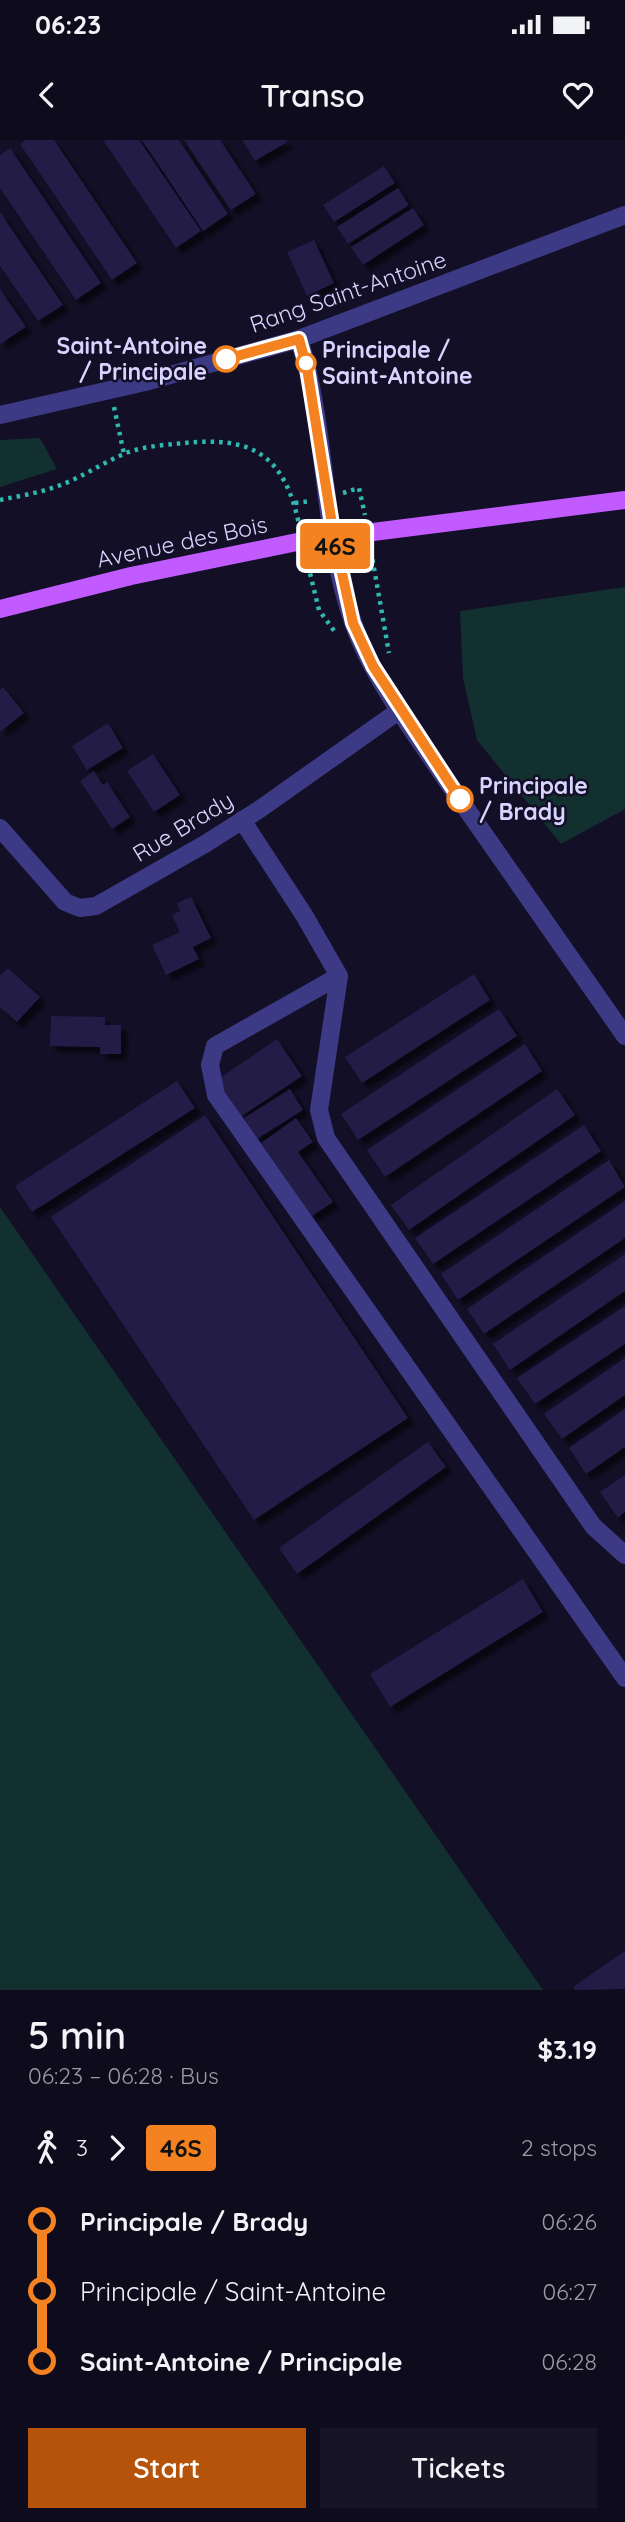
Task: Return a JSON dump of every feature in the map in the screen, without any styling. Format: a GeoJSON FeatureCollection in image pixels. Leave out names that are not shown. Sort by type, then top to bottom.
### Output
{"type":"FeatureCollection","features":[{"type":"Feature","properties":{"kind":"main road","name":"Avenue des Bois"},"geometry":{"type":"LineString","coordinates":[[0,609],[131,576],[302,541],[625,500]]}},
{"type":"Feature","properties":{"kind":"street","name":"Rang Saint-Antoine"},"geometry":{"type":"LineString","coordinates":[[0,415],[145,382],[299,339],[625,215]]}},
{"type":"Feature","properties":{"kind":"street"},"geometry":{"type":"LineString","coordinates":[[299,339],[307,368],[348,606],[369,660],[400,710],[625,1036]]}},
{"type":"Feature","properties":{"kind":"street","name":"Rue Brady"},"geometry":{"type":"LineString","coordinates":[[0,828],[65,902],[88,908],[104,903],[242,820],[400,710]]}},
{"type":"Feature","properties":{"kind":"street"},"geometry":{"type":"LineString","coordinates":[[242,820],[304,915],[339,976],[319,1110],[326,1138],[593,1526],[625,1555]]}},
{"type":"Feature","properties":{"kind":"street"},"geometry":{"type":"LineString","coordinates":[[339,976],[215,1046],[209,1065],[216,1095],[625,1678]]}},
{"type":"Feature","properties":{"kind":"path"},"geometry":{"type":"LineString","coordinates":[[114,403],[124,454]]}},
{"type":"Feature","properties":{"kind":"path"},"geometry":{"type":"LineString","coordinates":[[0,500],[54,488],[124,454],[153,447],[228,441],[259,453],[278,469],[295,503]]}},
{"type":"Feature","properties":{"kind":"path"},"geometry":{"type":"LineString","coordinates":[[359,488],[390,661]]}},
{"type":"Feature","properties":{"kind":"path"},"geometry":{"type":"LineString","coordinates":[[302,541],[313,593]]}},
{"type":"Feature","properties":{"kind":"green space"},"geometry":{"type":"Polygon","coordinates":[[[40,438],[57,469],[0,487],[0,440],[40,438]]]}},
{"type":"Feature","properties":{"kind":"green space"},"geometry":{"type":"Polygon","coordinates":[[[625,587],[625,809],[561,844],[477,740],[463,678],[460,611],[625,587]]]}},
{"type":"Feature","properties":{"kind":"green space"},"geometry":{"type":"Polygon","coordinates":[[[0,1207],[543,1990],[0,1990],[0,1207]]]}},
{"type":"Feature","properties":{"kind":"building"},"geometry":{"type":"Polygon","coordinates":[[[26,140],[54,140],[137,263],[112,280],[20,144],[26,140]]]}},
{"type":"Feature","properties":{"kind":"building"},"geometry":{"type":"Polygon","coordinates":[[[103,140],[139,140],[201,231],[176,248],[103,140]]]}},
{"type":"Feature","properties":{"kind":"building"},"geometry":{"type":"Polygon","coordinates":[[[142,140],[179,140],[228,214],[203,231],[142,140]]]}},
{"type":"Feature","properties":{"kind":"building"},"geometry":{"type":"Polygon","coordinates":[[[184,140],[220,140],[256,194],[231,210],[184,140]]]}},
{"type":"Feature","properties":{"kind":"building"},"geometry":{"type":"Polygon","coordinates":[[[242,140],[286,140],[287,142],[255,161],[242,140]]]}},
{"type":"Feature","properties":{"kind":"building"},"geometry":{"type":"Polygon","coordinates":[[[10,148],[101,283],[76,300],[0,188],[0,155],[10,148]]]}},
{"type":"Feature","properties":{"kind":"building"},"geometry":{"type":"Polygon","coordinates":[[[384,166],[395,183],[334,222],[323,205],[384,166]]]}},
{"type":"Feature","properties":{"kind":"building"},"geometry":{"type":"Polygon","coordinates":[[[398,188],[409,205],[348,244],[337,227],[398,188]]]}},
{"type":"Feature","properties":{"kind":"building"},"geometry":{"type":"Polygon","coordinates":[[[413,208],[424,225],[363,265],[351,247],[413,208]]]}},
{"type":"Feature","properties":{"kind":"building"},"geometry":{"type":"Polygon","coordinates":[[[0,212],[63,305],[38,321],[0,266],[0,212]]]}},
{"type":"Feature","properties":{"kind":"building"},"geometry":{"type":"Polygon","coordinates":[[[314,240],[334,283],[307,296],[287,252],[314,240]]]}},
{"type":"Feature","properties":{"kind":"building"},"geometry":{"type":"Polygon","coordinates":[[[0,289],[26,327],[0,344],[0,289]]]}},
{"type":"Feature","properties":{"kind":"building"},"geometry":{"type":"Polygon","coordinates":[[[3,687],[24,713],[0,732],[0,690],[3,687]]]}},
{"type":"Feature","properties":{"kind":"building"},"geometry":{"type":"Polygon","coordinates":[[[108,723],[123,748],[87,770],[72,746],[108,723]]]}},
{"type":"Feature","properties":{"kind":"building"},"geometry":{"type":"Polygon","coordinates":[[[153,754],[180,795],[154,812],[127,771],[153,754]]]}},
{"type":"Feature","properties":{"kind":"building"},"geometry":{"type":"Polygon","coordinates":[[[94,771],[103,785],[107,782],[130,817],[112,829],[80,781],[94,771]]]}},
{"type":"Feature","properties":{"kind":"building"},"geometry":{"type":"Polygon","coordinates":[[[191,897],[211,938],[193,947],[199,959],[166,975],[152,945],[180,932],[172,915],[180,911],[177,903],[191,897]]]}},
{"type":"Feature","properties":{"kind":"building"},"geometry":{"type":"Polygon","coordinates":[[[8,968],[40,997],[17,1022],[0,1007],[0,976],[8,968]]]}},
{"type":"Feature","properties":{"kind":"building"},"geometry":{"type":"Polygon","coordinates":[[[474,974],[490,1000],[362,1083],[345,1057],[474,974]]]}},
{"type":"Feature","properties":{"kind":"building"},"geometry":{"type":"Polygon","coordinates":[[[499,1009],[517,1036],[358,1140],[341,1114],[499,1009]]]}},
{"type":"Feature","properties":{"kind":"building"},"geometry":{"type":"Polygon","coordinates":[[[51,1016],[105,1017],[105,1025],[121,1025],[121,1054],[100,1054],[100,1047],[50,1046],[51,1016]]]}},
{"type":"Feature","properties":{"kind":"building"},"geometry":{"type":"Polygon","coordinates":[[[277,1039],[302,1076],[242,1116],[217,1080],[277,1039]]]}},
{"type":"Feature","properties":{"kind":"building"},"geometry":{"type":"Polygon","coordinates":[[[525,1044],[542,1071],[385,1177],[367,1150],[525,1044]]]}},
{"type":"Feature","properties":{"kind":"building"},"geometry":{"type":"Polygon","coordinates":[[[177,1081],[195,1108],[32,1212],[15,1186],[177,1081]]]}},
{"type":"Feature","properties":{"kind":"building"},"geometry":{"type":"Polygon","coordinates":[[[290,1089],[303,1110],[257,1139],[244,1118],[290,1089]]]}},
{"type":"Feature","properties":{"kind":"building"},"geometry":{"type":"Polygon","coordinates":[[[557,1089],[575,1115],[409,1230],[391,1205],[557,1089]]]}},
{"type":"Feature","properties":{"kind":"building"},"geometry":{"type":"Polygon","coordinates":[[[205,1115],[408,1418],[254,1520],[51,1217],[205,1115]]]}},
{"type":"Feature","properties":{"kind":"building"},"geometry":{"type":"Polygon","coordinates":[[[296,1118],[313,1142],[298,1152],[333,1202],[312,1216],[261,1143],[296,1118]]]}},
{"type":"Feature","properties":{"kind":"building"},"geometry":{"type":"Polygon","coordinates":[[[584,1125],[601,1151],[433,1264],[415,1238],[584,1125]]]}},
{"type":"Feature","properties":{"kind":"building"},"geometry":{"type":"Polygon","coordinates":[[[609,1160],[625,1187],[458,1300],[441,1274],[609,1160]]]}},
{"type":"Feature","properties":{"kind":"building"},"geometry":{"type":"Polygon","coordinates":[[[625,1201],[625,1238],[484,1334],[467,1309],[625,1201]]]}},
{"type":"Feature","properties":{"kind":"building"},"geometry":{"type":"Polygon","coordinates":[[[625,1254],[625,1291],[510,1370],[493,1344],[625,1254]]]}},
{"type":"Feature","properties":{"kind":"building"},"geometry":{"type":"Polygon","coordinates":[[[625,1306],[625,1344],[535,1404],[517,1378],[625,1306]]]}},
{"type":"Feature","properties":{"kind":"building"},"geometry":{"type":"Polygon","coordinates":[[[625,1358],[625,1395],[562,1439],[544,1414],[625,1358]]]}},
{"type":"Feature","properties":{"kind":"building"},"geometry":{"type":"Polygon","coordinates":[[[625,1409],[625,1447],[586,1474],[569,1448],[625,1409]]]}},
{"type":"Feature","properties":{"kind":"building"},"geometry":{"type":"Polygon","coordinates":[[[428,1442],[446,1467],[297,1574],[279,1548],[428,1442]]]}},
{"type":"Feature","properties":{"kind":"building"},"geometry":{"type":"Polygon","coordinates":[[[625,1475],[625,1512],[618,1518],[600,1492],[625,1475]]]}},
{"type":"Feature","properties":{"kind":"building"},"geometry":{"type":"Polygon","coordinates":[[[523,1579],[543,1612],[390,1707],[370,1674],[523,1579]]]}},
{"type":"Feature","properties":{"kind":"building"},"geometry":{"type":"Polygon","coordinates":[[[625,1951],[625,1989],[575,1990],[573,1987],[625,1951]]]}},
{"type":"Feature","properties":{"kind":"bus line","name":"46S"},"geometry":{"type":"LineString","coordinates":[[226,359],[299,339],[307,368],[334,537],[353,623],[373,666],[460,799]]}},
{"type":"Feature","properties":{"kind":"place","name":"Saint-Antoine / Principale"},"geometry":{"type":"Point","coordinates":[226,359]}},
{"type":"Feature","properties":{"kind":"place","name":"Principale / Saint-Antoine"},"geometry":{"type":"Point","coordinates":[306,363]}},
{"type":"Feature","properties":{"kind":"place","name":"Principale / Brady"},"geometry":{"type":"Point","coordinates":[460,799]}}]}
